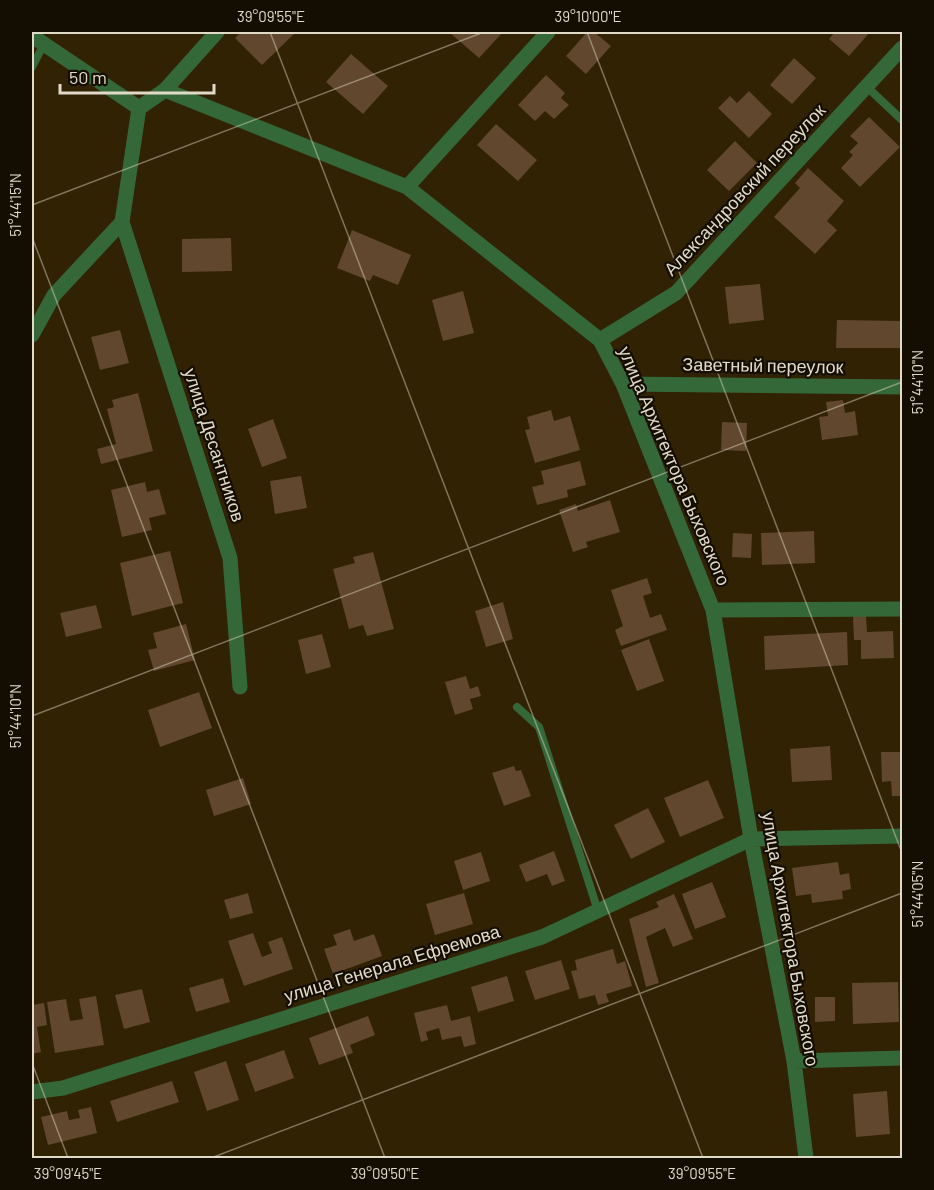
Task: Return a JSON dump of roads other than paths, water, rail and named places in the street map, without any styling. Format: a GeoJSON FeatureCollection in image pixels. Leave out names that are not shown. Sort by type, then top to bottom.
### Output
{"type":"FeatureCollection","features":[{"type":"Feature","properties":{"kind":"street"},"geometry":{"type":"LineString","coordinates":[[32,335],[54,295],[122,222],[139,108],[165,90],[217,32]]}},
{"type":"Feature","properties":{"kind":"street"},"geometry":{"type":"LineString","coordinates":[[407,187],[548,32]]}},
{"type":"Feature","properties":{"kind":"street"},"geometry":{"type":"LineString","coordinates":[[38,40],[139,108]]}},
{"type":"Feature","properties":{"kind":"street","name":"Александровский переулок"},"geometry":{"type":"LineString","coordinates":[[600,340],[676,293],[903,48]]}},
{"type":"Feature","properties":{"kind":"street","name":"улица Архитектора Быховского"},"geometry":{"type":"LineString","coordinates":[[165,90],[407,187],[600,340],[623,384],[713,610],[751,839],[794,1061],[806,1158]]}},
{"type":"Feature","properties":{"kind":"street","name":"улица Десантников"},"geometry":{"type":"LineString","coordinates":[[122,222],[230,558],[240,687]]}},
{"type":"Feature","properties":{"kind":"street","name":"Заветный переулок"},"geometry":{"type":"LineString","coordinates":[[623,384],[903,387]]}},
{"type":"Feature","properties":{"kind":"street"},"geometry":{"type":"LineString","coordinates":[[713,610],[903,609]]}},
{"type":"Feature","properties":{"kind":"street"},"geometry":{"type":"LineString","coordinates":[[751,839],[903,836]]}},
{"type":"Feature","properties":{"kind":"street","name":"улица Генерала Ефремова"},"geometry":{"type":"LineString","coordinates":[[32,1092],[63,1088],[542,937],[751,839]]}},
{"type":"Feature","properties":{"kind":"street"},"geometry":{"type":"LineString","coordinates":[[794,1061],[903,1058]]}},
{"type":"Feature","properties":{"kind":"lane"},"geometry":{"type":"LineString","coordinates":[[32,67],[38,40]]}},
{"type":"Feature","properties":{"kind":"lane"},"geometry":{"type":"LineString","coordinates":[[867,87],[903,120]]}},
{"type":"Feature","properties":{"kind":"lane"},"geometry":{"type":"LineString","coordinates":[[517,707],[539,728],[598,911]]}}]}
